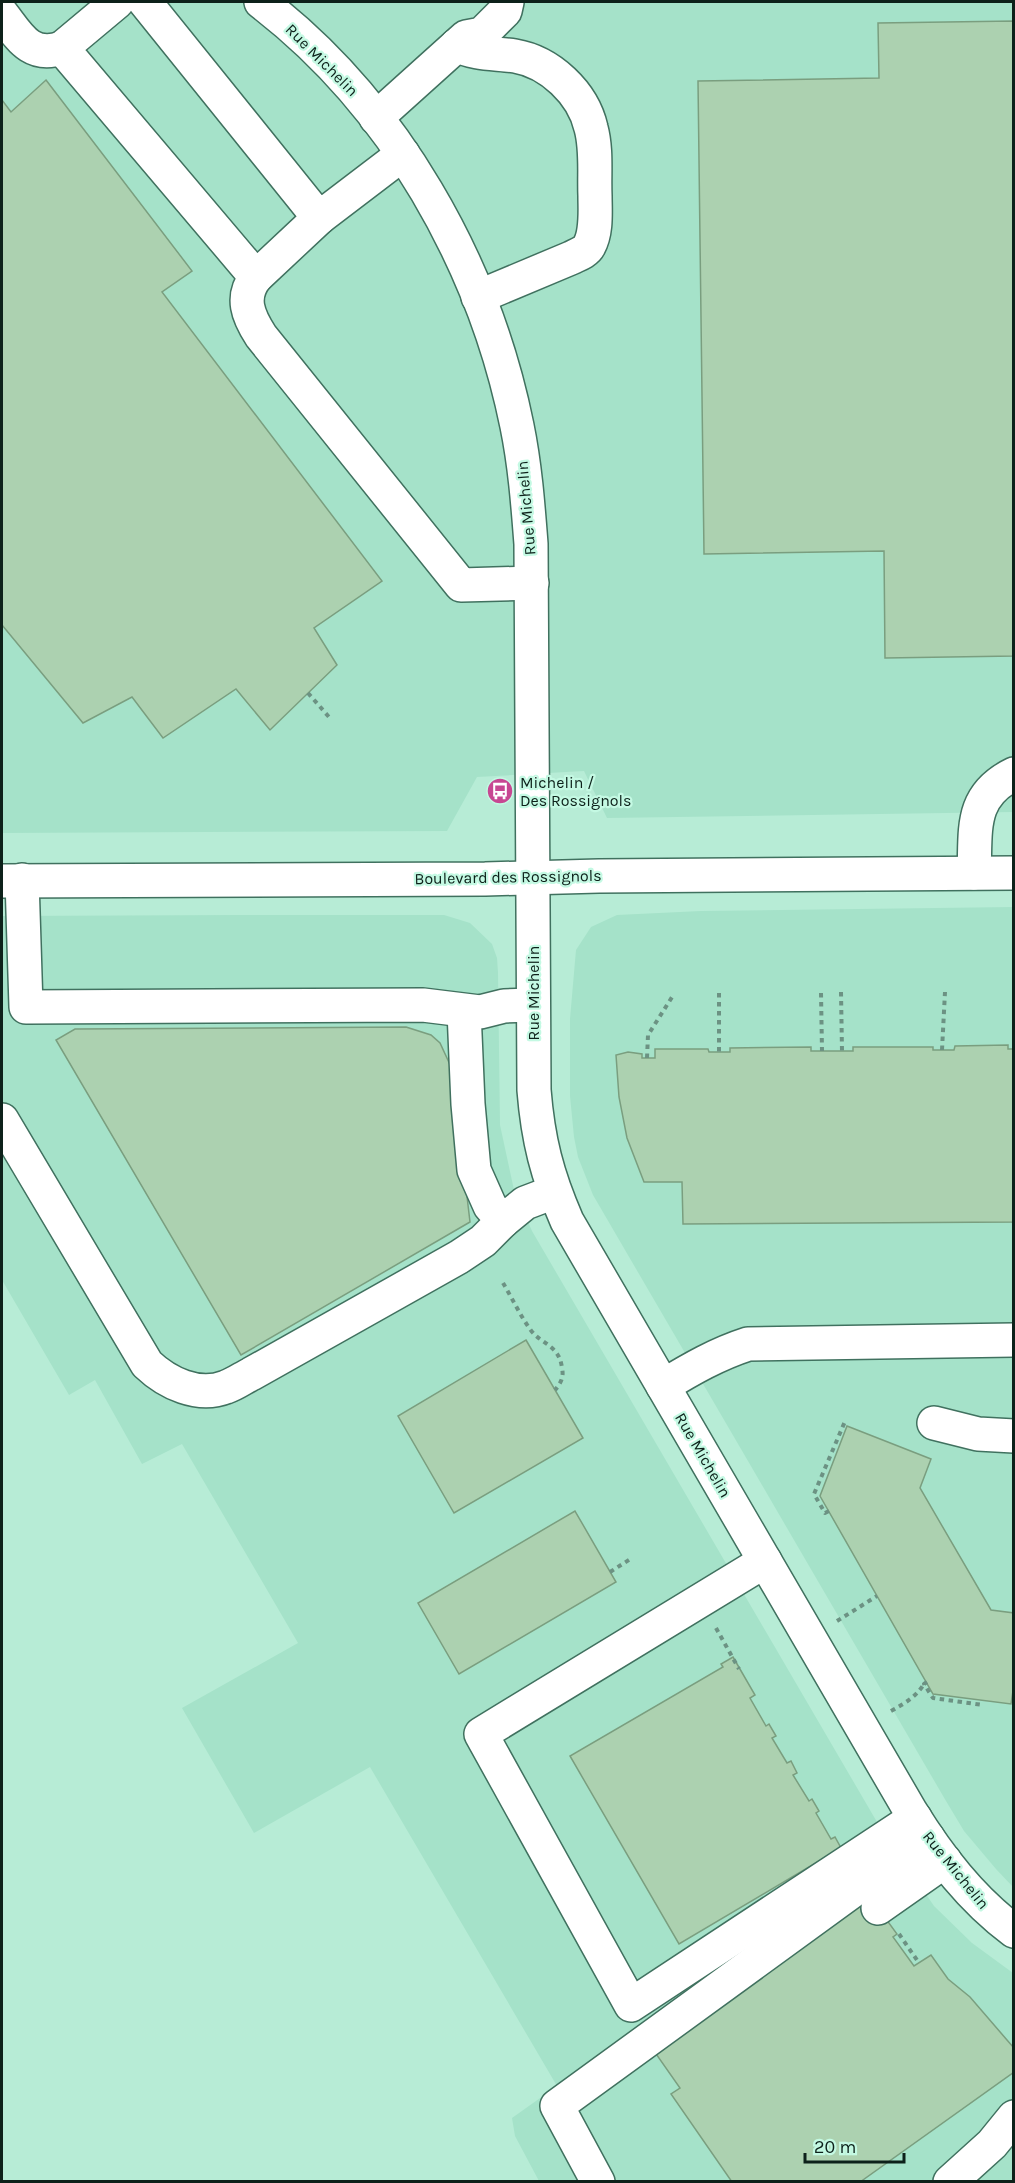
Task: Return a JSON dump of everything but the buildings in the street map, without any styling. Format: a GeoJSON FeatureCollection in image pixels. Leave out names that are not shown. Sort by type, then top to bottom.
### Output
{"type":"FeatureCollection","features":[{"type":"Feature","properties":{"kind":"street"},"geometry":{"type":"LineString","coordinates":[[2,14],[22,40],[37,51],[50,52],[62,48],[117,2]]}},
{"type":"Feature","properties":{"kind":"street"},"geometry":{"type":"LineString","coordinates":[[145,2],[319,218]]}},
{"type":"Feature","properties":{"kind":"street","name":"Rue Michelin"},"geometry":{"type":"LineString","coordinates":[[261,2],[331,65],[403,154],[445,224],[478,297],[503,370],[517,426],[529,514],[532,583],[533,1005],[536,1112],[543,1156],[554,1192],[567,1221],[929,1839],[979,1900],[1014,1930]]}},
{"type":"Feature","properties":{"kind":"street"},"geometry":{"type":"LineString","coordinates":[[462,41],[470,14],[483,2]]}},
{"type":"Feature","properties":{"kind":"street"},"geometry":{"type":"LineString","coordinates":[[376,118],[462,41],[482,34],[506,11],[507,2]]}},
{"type":"Feature","properties":{"kind":"street"},"geometry":{"type":"LineString","coordinates":[[462,41],[475,52],[531,60],[546,66],[573,93],[587,115],[594,145],[595,216],[589,246],[571,258],[478,297]]}},
{"type":"Feature","properties":{"kind":"street"},"geometry":{"type":"LineString","coordinates":[[62,48],[256,277]]}},
{"type":"Feature","properties":{"kind":"street"},"geometry":{"type":"LineString","coordinates":[[403,154],[319,218],[256,277],[249,285],[246,296],[251,321],[461,585],[532,583]]}},
{"type":"Feature","properties":{"kind":"street"},"geometry":{"type":"LineString","coordinates":[[974,873],[976,821],[981,805],[988,791],[1000,780],[1014,774]]}},
{"type":"Feature","properties":{"kind":"street","name":"Boulevard des Rossignols"},"geometry":{"type":"LineString","coordinates":[[12,880],[486,879],[1014,873]]}},
{"type":"Feature","properties":{"kind":"street"},"geometry":{"type":"LineString","coordinates":[[12,880],[14,1013],[423,1005],[480,1012],[504,1006],[533,1005]]}},
{"type":"Feature","properties":{"kind":"street"},"geometry":{"type":"LineString","coordinates":[[464,1011],[468,1104],[474,1170],[490,1206],[503,1221]]}},
{"type":"Feature","properties":{"kind":"street"},"geometry":{"type":"LineString","coordinates":[[2,1120],[147,1364],[159,1375],[177,1385],[197,1390],[212,1391],[226,1388],[459,1257],[483,1241],[525,1203],[554,1192]]}},
{"type":"Feature","properties":{"kind":"street"},"geometry":{"type":"LineString","coordinates":[[663,1386],[725,1351],[748,1344],[1014,1340]]}},
{"type":"Feature","properties":{"kind":"street"},"geometry":{"type":"LineString","coordinates":[[934,1423],[978,1434],[1014,1436]]}},
{"type":"Feature","properties":{"kind":"street"},"geometry":{"type":"LineString","coordinates":[[765,1561],[481,1734],[631,2005],[929,1839]]}},
{"type":"Feature","properties":{"kind":"street"},"geometry":{"type":"LineString","coordinates":[[888,1920],[929,1839]]}},
{"type":"Feature","properties":{"kind":"street"},"geometry":{"type":"LineString","coordinates":[[598,2181],[557,2106],[858,1887],[929,1839]]}},
{"type":"Feature","properties":{"kind":"street"},"geometry":{"type":"LineString","coordinates":[[950,2181],[992,2144],[1014,2117]]}},
{"type":"Feature","properties":{"kind":"path"},"geometry":{"type":"LineString","coordinates":[[308,693],[329,717]]}},
{"type":"Feature","properties":{"kind":"path"},"geometry":{"type":"LineString","coordinates":[[842,992],[842,1051]]}},
{"type":"Feature","properties":{"kind":"path"},"geometry":{"type":"LineString","coordinates":[[942,1050],[945,992]]}},
{"type":"Feature","properties":{"kind":"path"},"geometry":{"type":"LineString","coordinates":[[719,993],[719,1052]]}},
{"type":"Feature","properties":{"kind":"path"},"geometry":{"type":"LineString","coordinates":[[821,993],[822,1051]]}},
{"type":"Feature","properties":{"kind":"path"},"geometry":{"type":"LineString","coordinates":[[647,1058],[648,1035],[674,994]]}},
{"type":"Feature","properties":{"kind":"path"},"geometry":{"type":"LineString","coordinates":[[503,1283],[531,1332],[553,1348],[561,1358],[563,1373],[561,1383],[555,1390]]}},
{"type":"Feature","properties":{"kind":"path"},"geometry":{"type":"LineString","coordinates":[[829,1511],[825,1513],[814,1494],[846,1419]]}},
{"type":"Feature","properties":{"kind":"path"},"geometry":{"type":"LineString","coordinates":[[610,1572],[633,1558]]}},
{"type":"Feature","properties":{"kind":"path"},"geometry":{"type":"LineString","coordinates":[[837,1621],[877,1596]]}},
{"type":"Feature","properties":{"kind":"path"},"geometry":{"type":"LineString","coordinates":[[710,1618],[739,1669]]}},
{"type":"Feature","properties":{"kind":"path"},"geometry":{"type":"LineString","coordinates":[[889,1711],[909,1702],[925,1683],[933,1698],[983,1705]]}},
{"type":"Feature","properties":{"kind":"path"},"geometry":{"type":"LineString","coordinates":[[888,1920],[919,1963]]}},
{"type":"Feature","properties":{"kind":"shaded area"},"geometry":{"type":"Polygon","coordinates":[[[2,2],[1013,2],[1013,812],[607,818],[584,771],[477,777],[447,831],[2,833],[2,2]]]}},
{"type":"Feature","properties":{"kind":"shaded area"},"geometry":{"type":"Polygon","coordinates":[[[1013,907],[1013,1887],[964,1831],[593,1195],[578,1157],[574,1137],[570,1096],[570,1019],[576,950],[591,927],[617,915],[701,911],[1013,907]]]}},
{"type":"Feature","properties":{"kind":"shaded area"},"geometry":{"type":"Polygon","coordinates":[[[444,915],[470,923],[492,944],[497,958],[498,973],[500,1125],[514,1190],[532,1231],[877,1822],[934,1906],[972,1943],[1013,1973],[1013,2181],[539,2181],[515,2136],[512,2118],[557,2086],[370,1767],[254,1833],[182,1708],[298,1643],[182,1444],[142,1464],[95,1380],[69,1395],[2,1280],[2,916],[444,915]]]}},
{"type":"Feature","properties":{"kind":"place","name":"Michelin / Des Rossignols"},"geometry":{"type":"Point","coordinates":[500,791]}}]}
